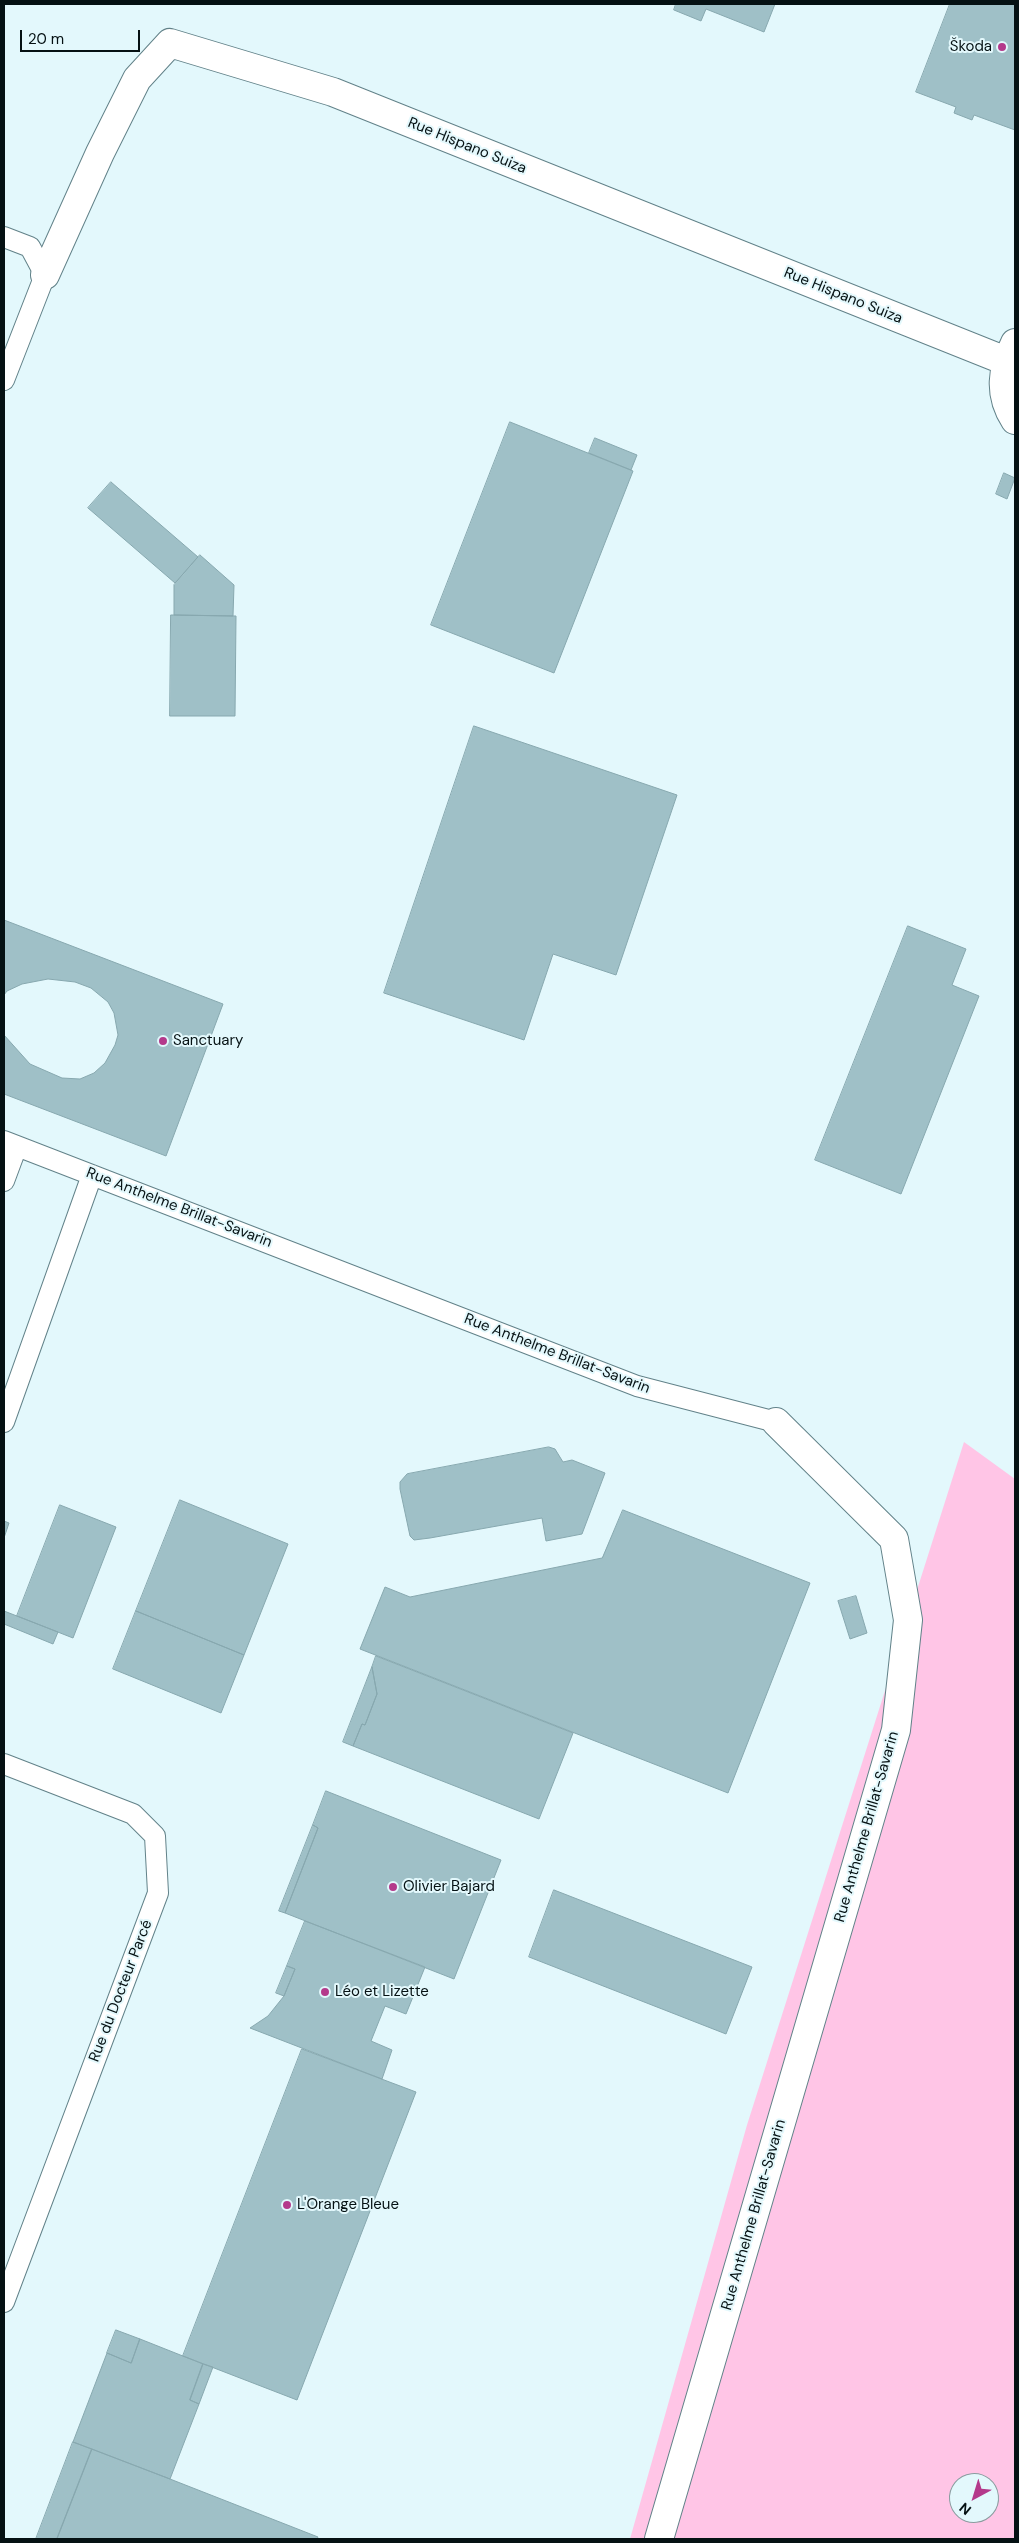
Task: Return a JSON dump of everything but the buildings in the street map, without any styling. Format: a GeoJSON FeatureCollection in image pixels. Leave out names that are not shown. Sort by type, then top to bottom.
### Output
{"type":"FeatureCollection","features":[{"type":"Feature","properties":{"kind":"street","name":"Rue Hispano Suiza"},"geometry":{"type":"LineString","coordinates":[[45,275],[100,153],[137,79],[170,43],[333,92],[1011,352]]}},
{"type":"Feature","properties":{"kind":"street"},"geometry":{"type":"LineString","coordinates":[[1011,352],[1003,380],[1005,400],[1015,420]]}},
{"type":"Feature","properties":{"kind":"street","name":"Rue Anthelme Brillat-Savarin"},"geometry":{"type":"LineString","coordinates":[[658,2539],[896,1730],[908,1620],[894,1539],[776,1422]]}},
{"type":"Feature","properties":{"kind":"lane"},"geometry":{"type":"LineString","coordinates":[[4,236],[30,247],[45,275],[4,380]]}},
{"type":"Feature","properties":{"kind":"lane"},"geometry":{"type":"LineString","coordinates":[[4,1181],[10,1144]]}},
{"type":"Feature","properties":{"kind":"lane","name":"Rue Anthelme Brillat-Savarin"},"geometry":{"type":"LineString","coordinates":[[10,1144],[637,1386],[776,1422]]}},
{"type":"Feature","properties":{"kind":"lane"},"geometry":{"type":"LineString","coordinates":[[4,1422],[92,1175]]}},
{"type":"Feature","properties":{"kind":"lane","name":"Rue du Docteur Parcé"},"geometry":{"type":"LineString","coordinates":[[4,1764],[133,1814],[155,1836],[158,1893],[4,2302]]}},
{"type":"Feature","properties":{"kind":"shaded area"},"geometry":{"type":"Polygon","coordinates":[[[964,1442],[1015,1479],[1015,2539],[630,2539],[747,2125],[964,1442]]]}},
{"type":"Feature","properties":{"kind":"place","name":"Škoda"},"geometry":{"type":"Point","coordinates":[1002,47]}},
{"type":"Feature","properties":{"kind":"place","name":"Sanctuary"},"geometry":{"type":"Point","coordinates":[163,1041]}},
{"type":"Feature","properties":{"kind":"place","name":"Olivier Bajard"},"geometry":{"type":"Point","coordinates":[393,1887]}},
{"type":"Feature","properties":{"kind":"place","name":"Léo et Lizette"},"geometry":{"type":"Point","coordinates":[325,1992]}},
{"type":"Feature","properties":{"kind":"place","name":"L'Orange Bleue"},"geometry":{"type":"Point","coordinates":[287,2205]}}]}
